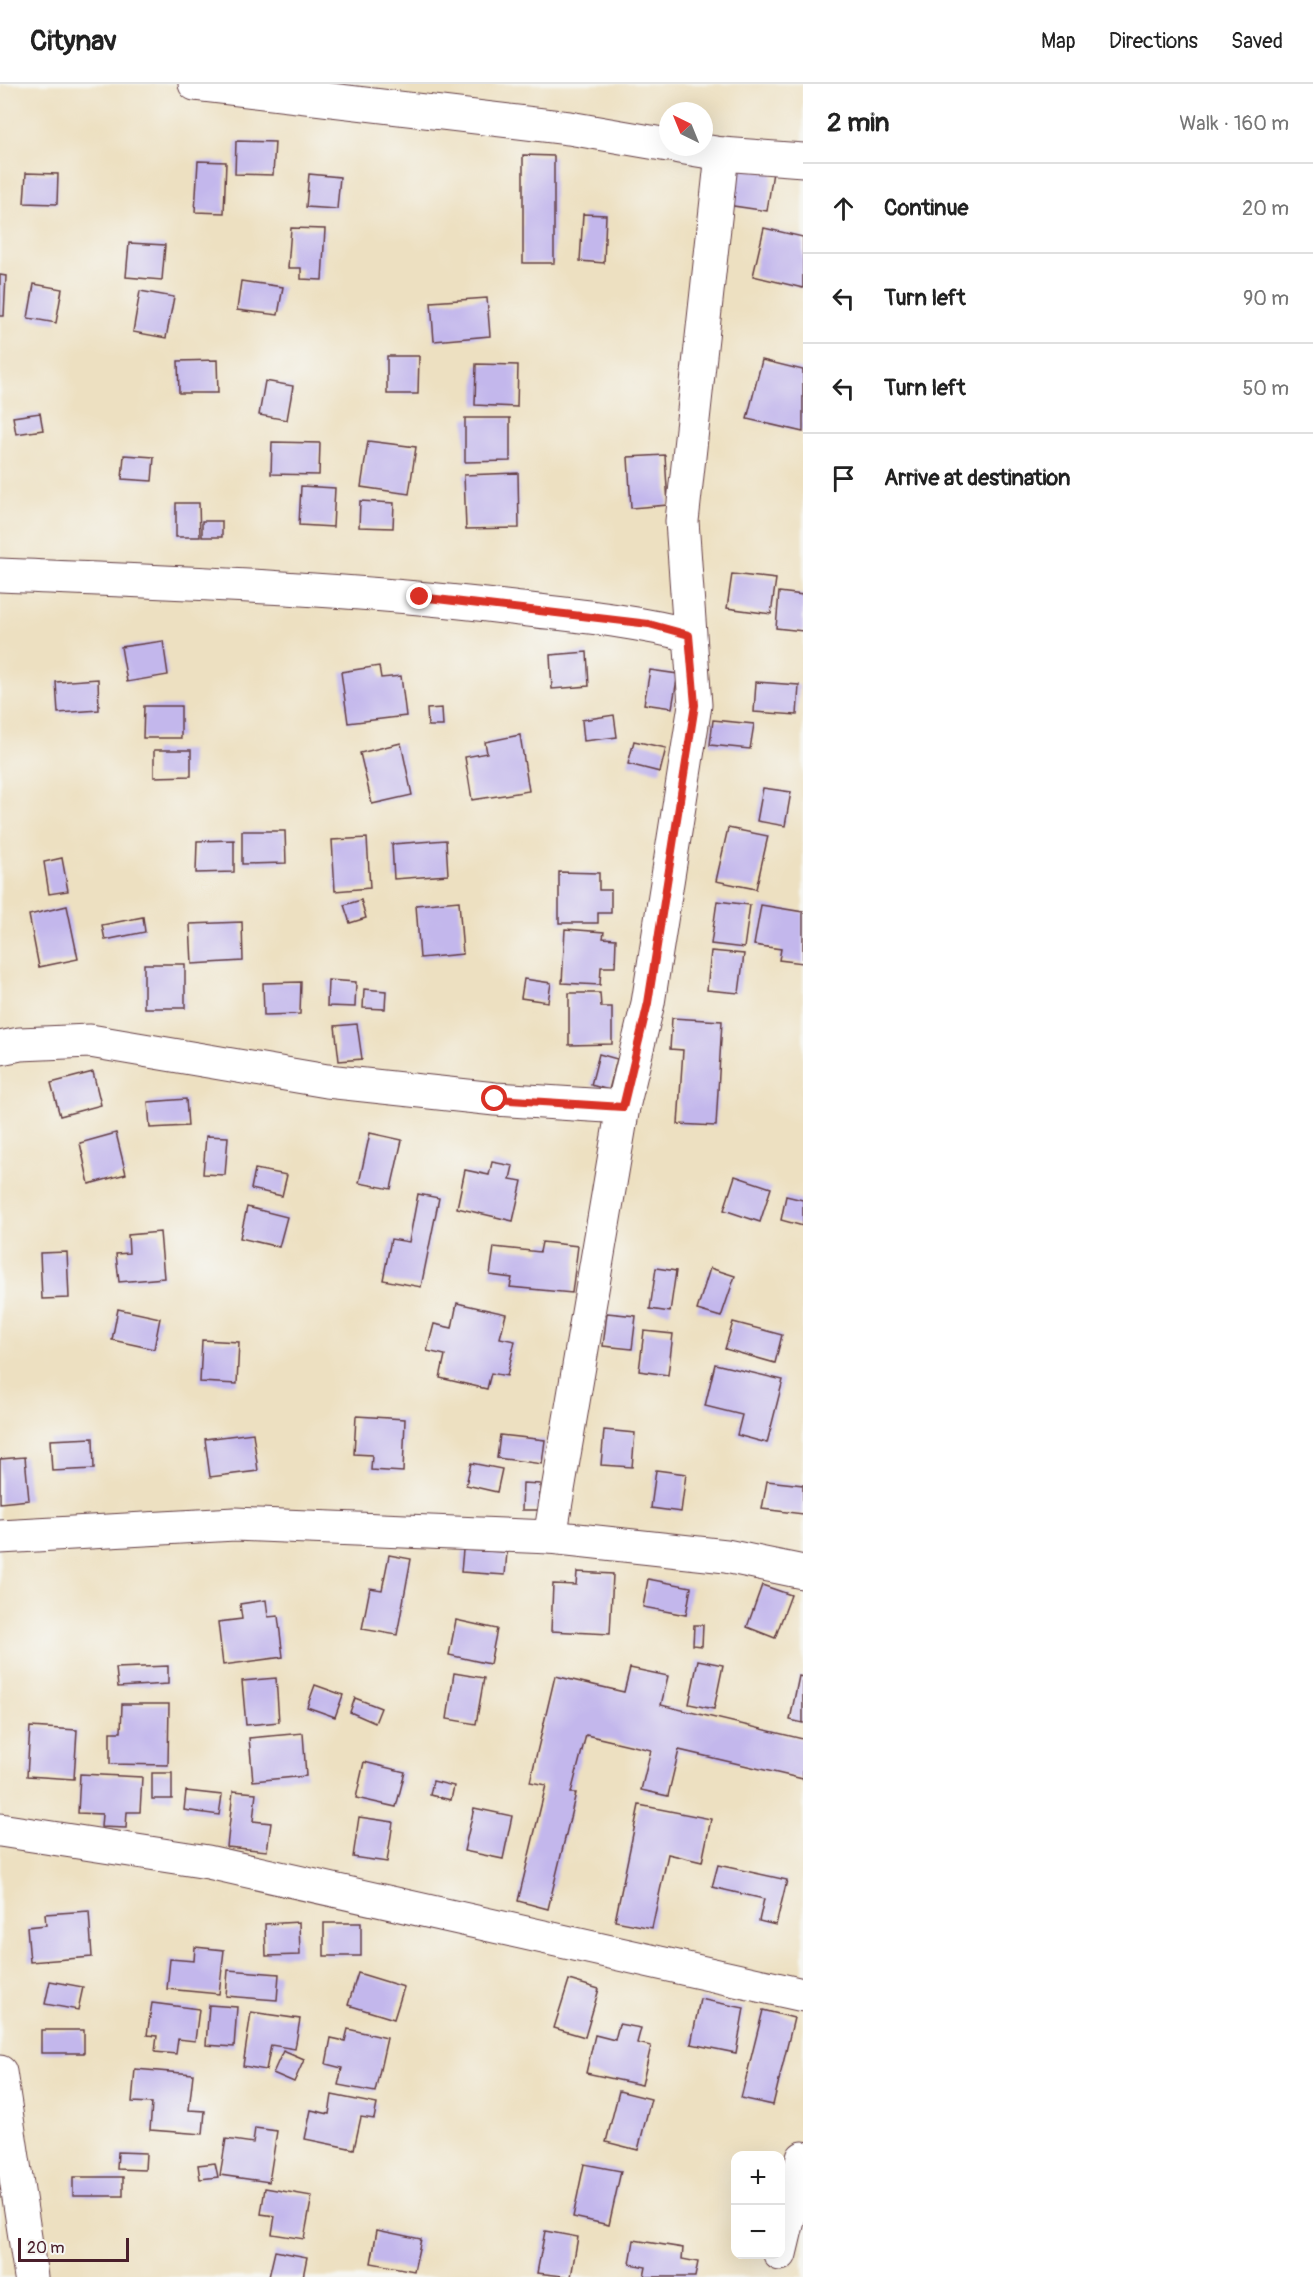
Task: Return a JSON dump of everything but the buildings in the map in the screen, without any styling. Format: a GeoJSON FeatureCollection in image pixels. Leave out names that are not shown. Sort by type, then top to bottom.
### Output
{"type":"FeatureCollection","features":[{"type":"Feature","properties":{"kind":"street"},"geometry":{"type":"LineString","coordinates":[[195,84],[569,128],[659,143]]}},
{"type":"Feature","properties":{"kind":"street"},"geometry":{"type":"LineString","coordinates":[[713,153],[803,160]]}},
{"type":"Feature","properties":{"kind":"street"},"geometry":{"type":"LineString","coordinates":[[550,1537],[623,1107],[648,1003],[695,705],[682,521],[722,154]]}},
{"type":"Feature","properties":{"kind":"street"},"geometry":{"type":"LineString","coordinates":[[0,575],[137,580],[420,597],[649,624],[689,635]]}},
{"type":"Feature","properties":{"kind":"street"},"geometry":{"type":"LineString","coordinates":[[0,1048],[20,1044],[90,1041],[327,1081],[495,1099],[623,1107]]}},
{"type":"Feature","properties":{"kind":"street"},"geometry":{"type":"LineString","coordinates":[[0,1537],[235,1524],[550,1537],[726,1556],[803,1572]]}},
{"type":"Feature","properties":{"kind":"street"},"geometry":{"type":"LineString","coordinates":[[0,1830],[208,1862],[803,1995]]}},
{"type":"Feature","properties":{"kind":"street"},"geometry":{"type":"LineString","coordinates":[[0,2072],[31,2277]]}},
{"type":"Feature","properties":{"kind":"street"},"geometry":{"type":"LineString","coordinates":[[785,2233],[803,2158]]}},
{"type":"Feature","properties":{"kind":"street"},"geometry":{"type":"LineString","coordinates":[[775,2277],[779,2259]]}},
{"type":"Feature","properties":{"kind":"route"},"geometry":{"type":"LineString","coordinates":[[420,597],[649,624],[689,635],[695,705],[648,1003],[623,1107],[495,1099]]}}]}
